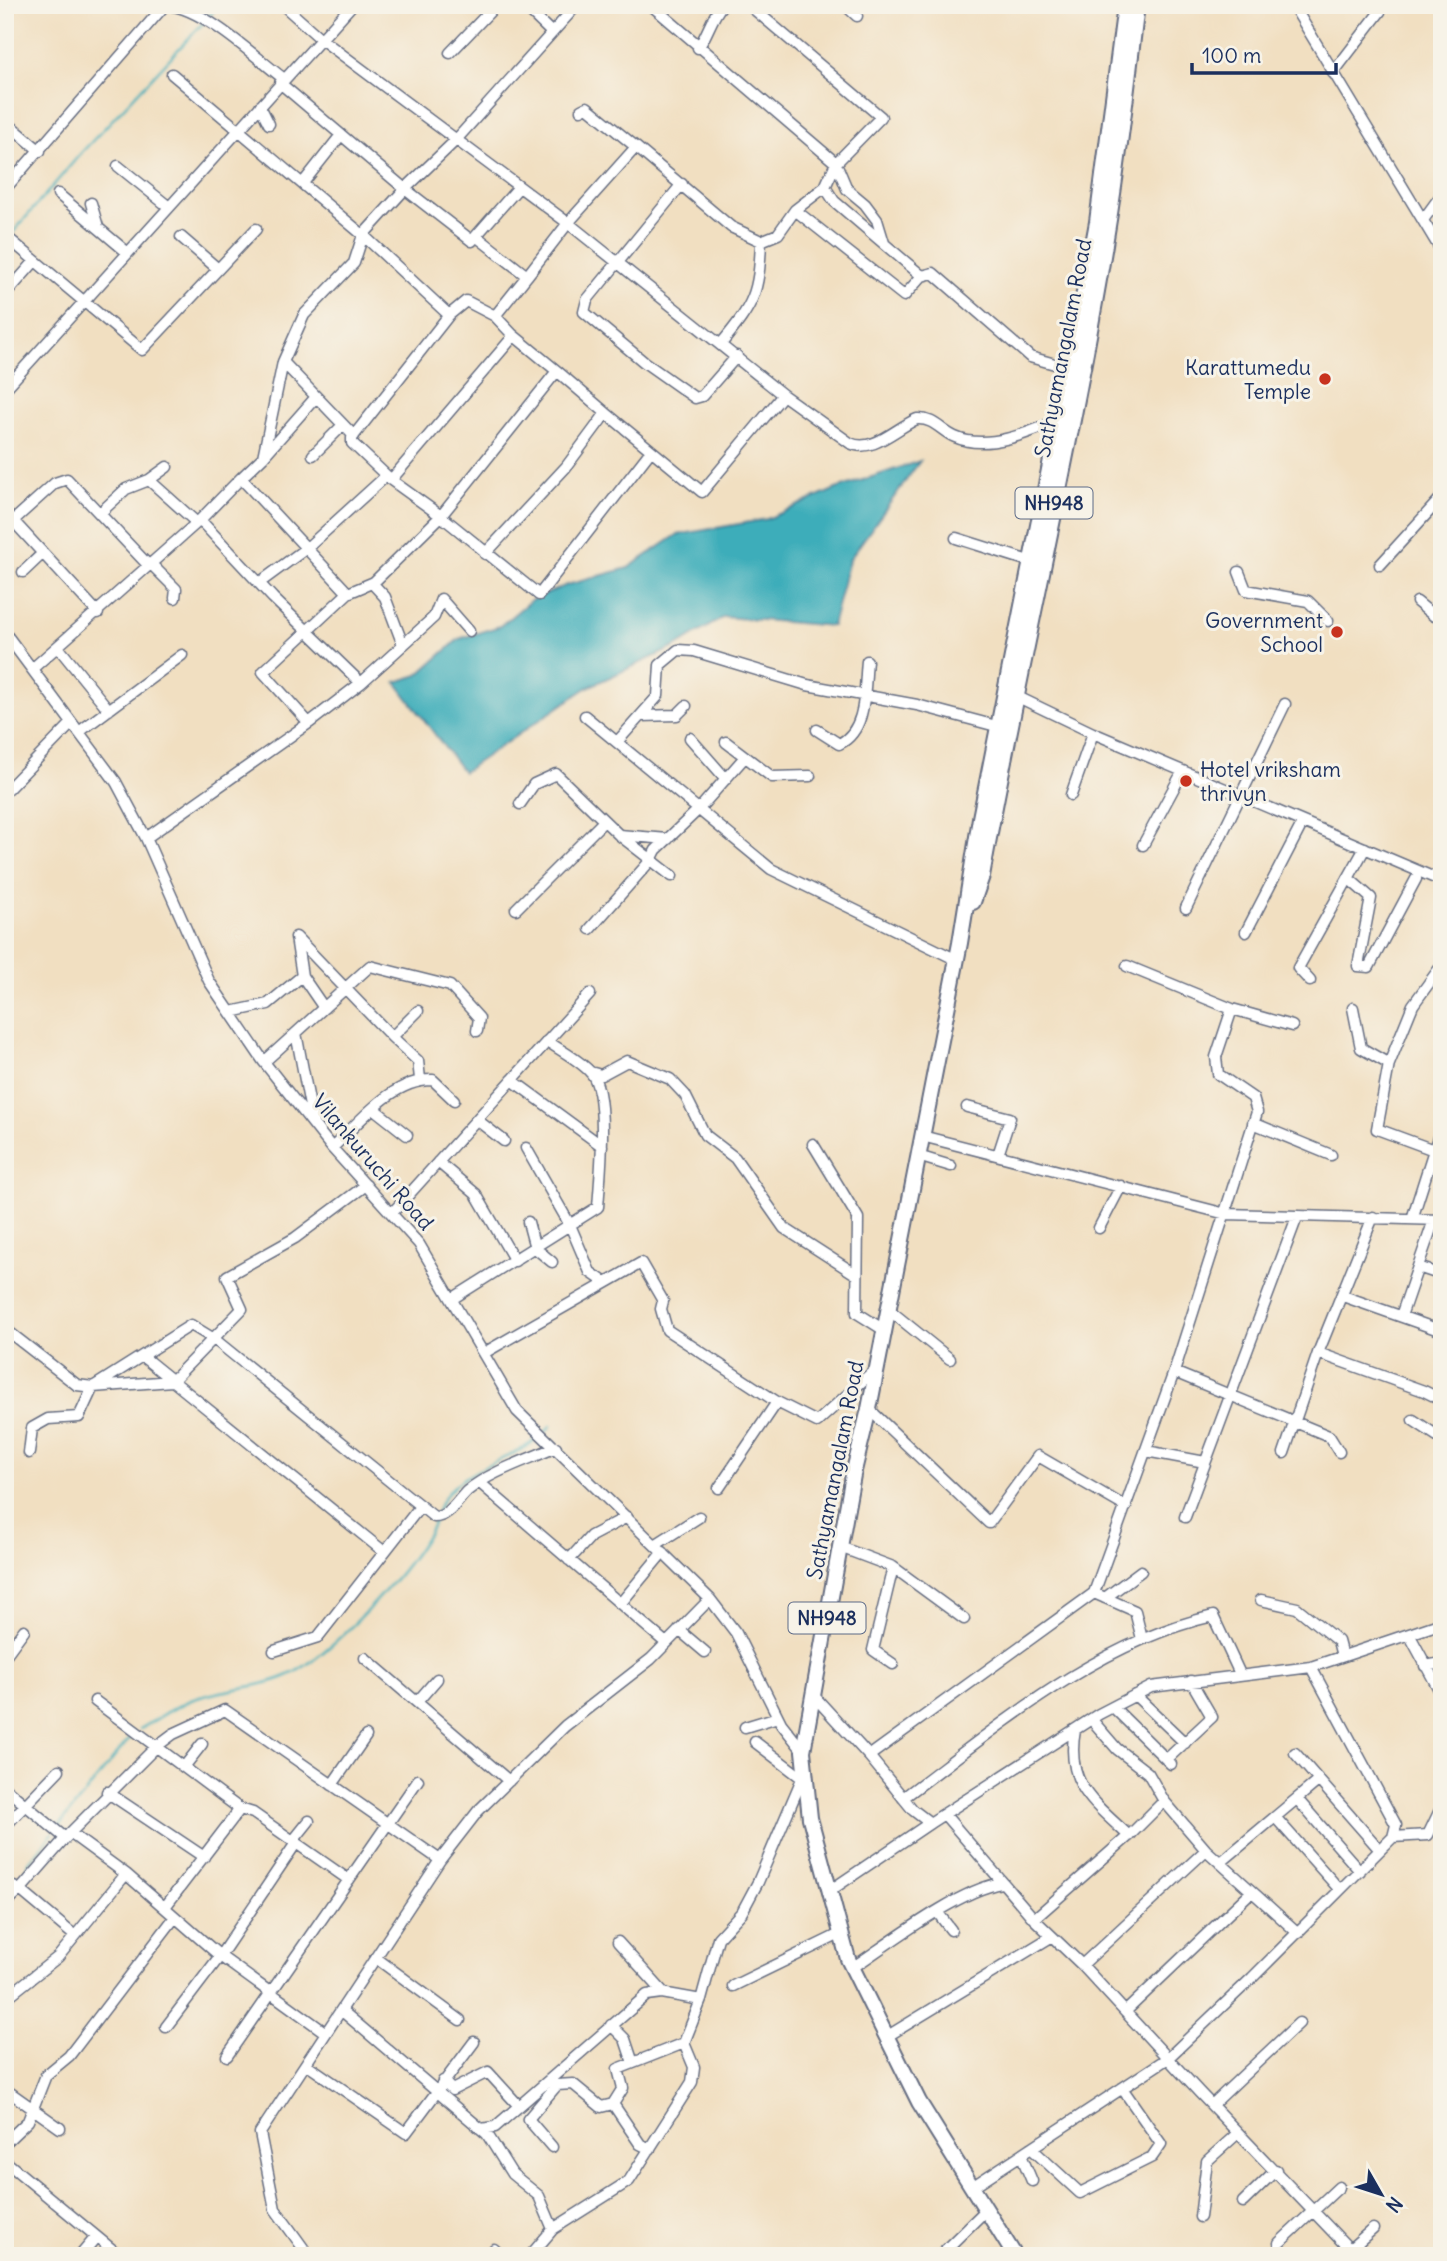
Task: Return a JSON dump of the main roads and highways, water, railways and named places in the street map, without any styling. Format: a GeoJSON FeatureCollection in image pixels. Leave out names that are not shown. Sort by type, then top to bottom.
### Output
{"type":"FeatureCollection","features":[{"type":"Feature","properties":{"kind":"highway","name":"Sathyamangalam Road"},"geometry":{"type":"LineString","coordinates":[[960,943],[982,876],[1018,697],[1059,420],[1097,222],[1125,5]]}},
{"type":"Feature","properties":{"kind":"highway","name":"Sathyamangalam Road"},"geometry":{"type":"LineString","coordinates":[[1015,2256],[919,2102],[852,1968],[828,1892],[810,1818],[803,1751],[840,1547],[957,960],[981,818],[1032,562],[1047,511],[1108,224],[1138,5]]}},
{"type":"Feature","properties":{"kind":"water"},"geometry":{"type":"Polygon","coordinates":[[[920,461],[849,560],[832,626],[724,617],[675,647],[588,687],[463,772],[396,682],[418,675],[459,639],[500,626],[531,600],[567,585],[628,568],[677,535],[767,519],[836,489],[920,461]]]}},
{"type":"Feature","properties":{"kind":"waterway"},"geometry":{"type":"LineString","coordinates":[[207,18],[219,5]]}},
{"type":"Feature","properties":{"kind":"waterway"},"geometry":{"type":"LineString","coordinates":[[10,236],[82,152],[203,23]]}},
{"type":"Feature","properties":{"kind":"waterway"},"geometry":{"type":"LineString","coordinates":[[544,1433],[551,1426]]}},
{"type":"Feature","properties":{"kind":"waterway"},"geometry":{"type":"LineString","coordinates":[[436,1514],[444,1498],[467,1476],[526,1447],[539,1437]]}},
{"type":"Feature","properties":{"kind":"waterway"},"geometry":{"type":"LineString","coordinates":[[140,1729],[191,1700],[277,1680],[306,1665],[348,1630],[392,1583],[434,1521]]}},
{"type":"Feature","properties":{"kind":"waterway"},"geometry":{"type":"LineString","coordinates":[[57,1828],[134,1733]]}},
{"type":"Feature","properties":{"kind":"waterway"},"geometry":{"type":"LineString","coordinates":[[17,1885],[30,1861],[53,1833]]}},
{"type":"Feature","properties":{"kind":"place","name":"Karattumedu Temple"},"geometry":{"type":"Point","coordinates":[1325,379]}},
{"type":"Feature","properties":{"kind":"place","name":"Government School"},"geometry":{"type":"Point","coordinates":[1337,632]}},
{"type":"Feature","properties":{"kind":"place","name":"Hotel vriksham thrivyn"},"geometry":{"type":"Point","coordinates":[1186,781]}}]}
